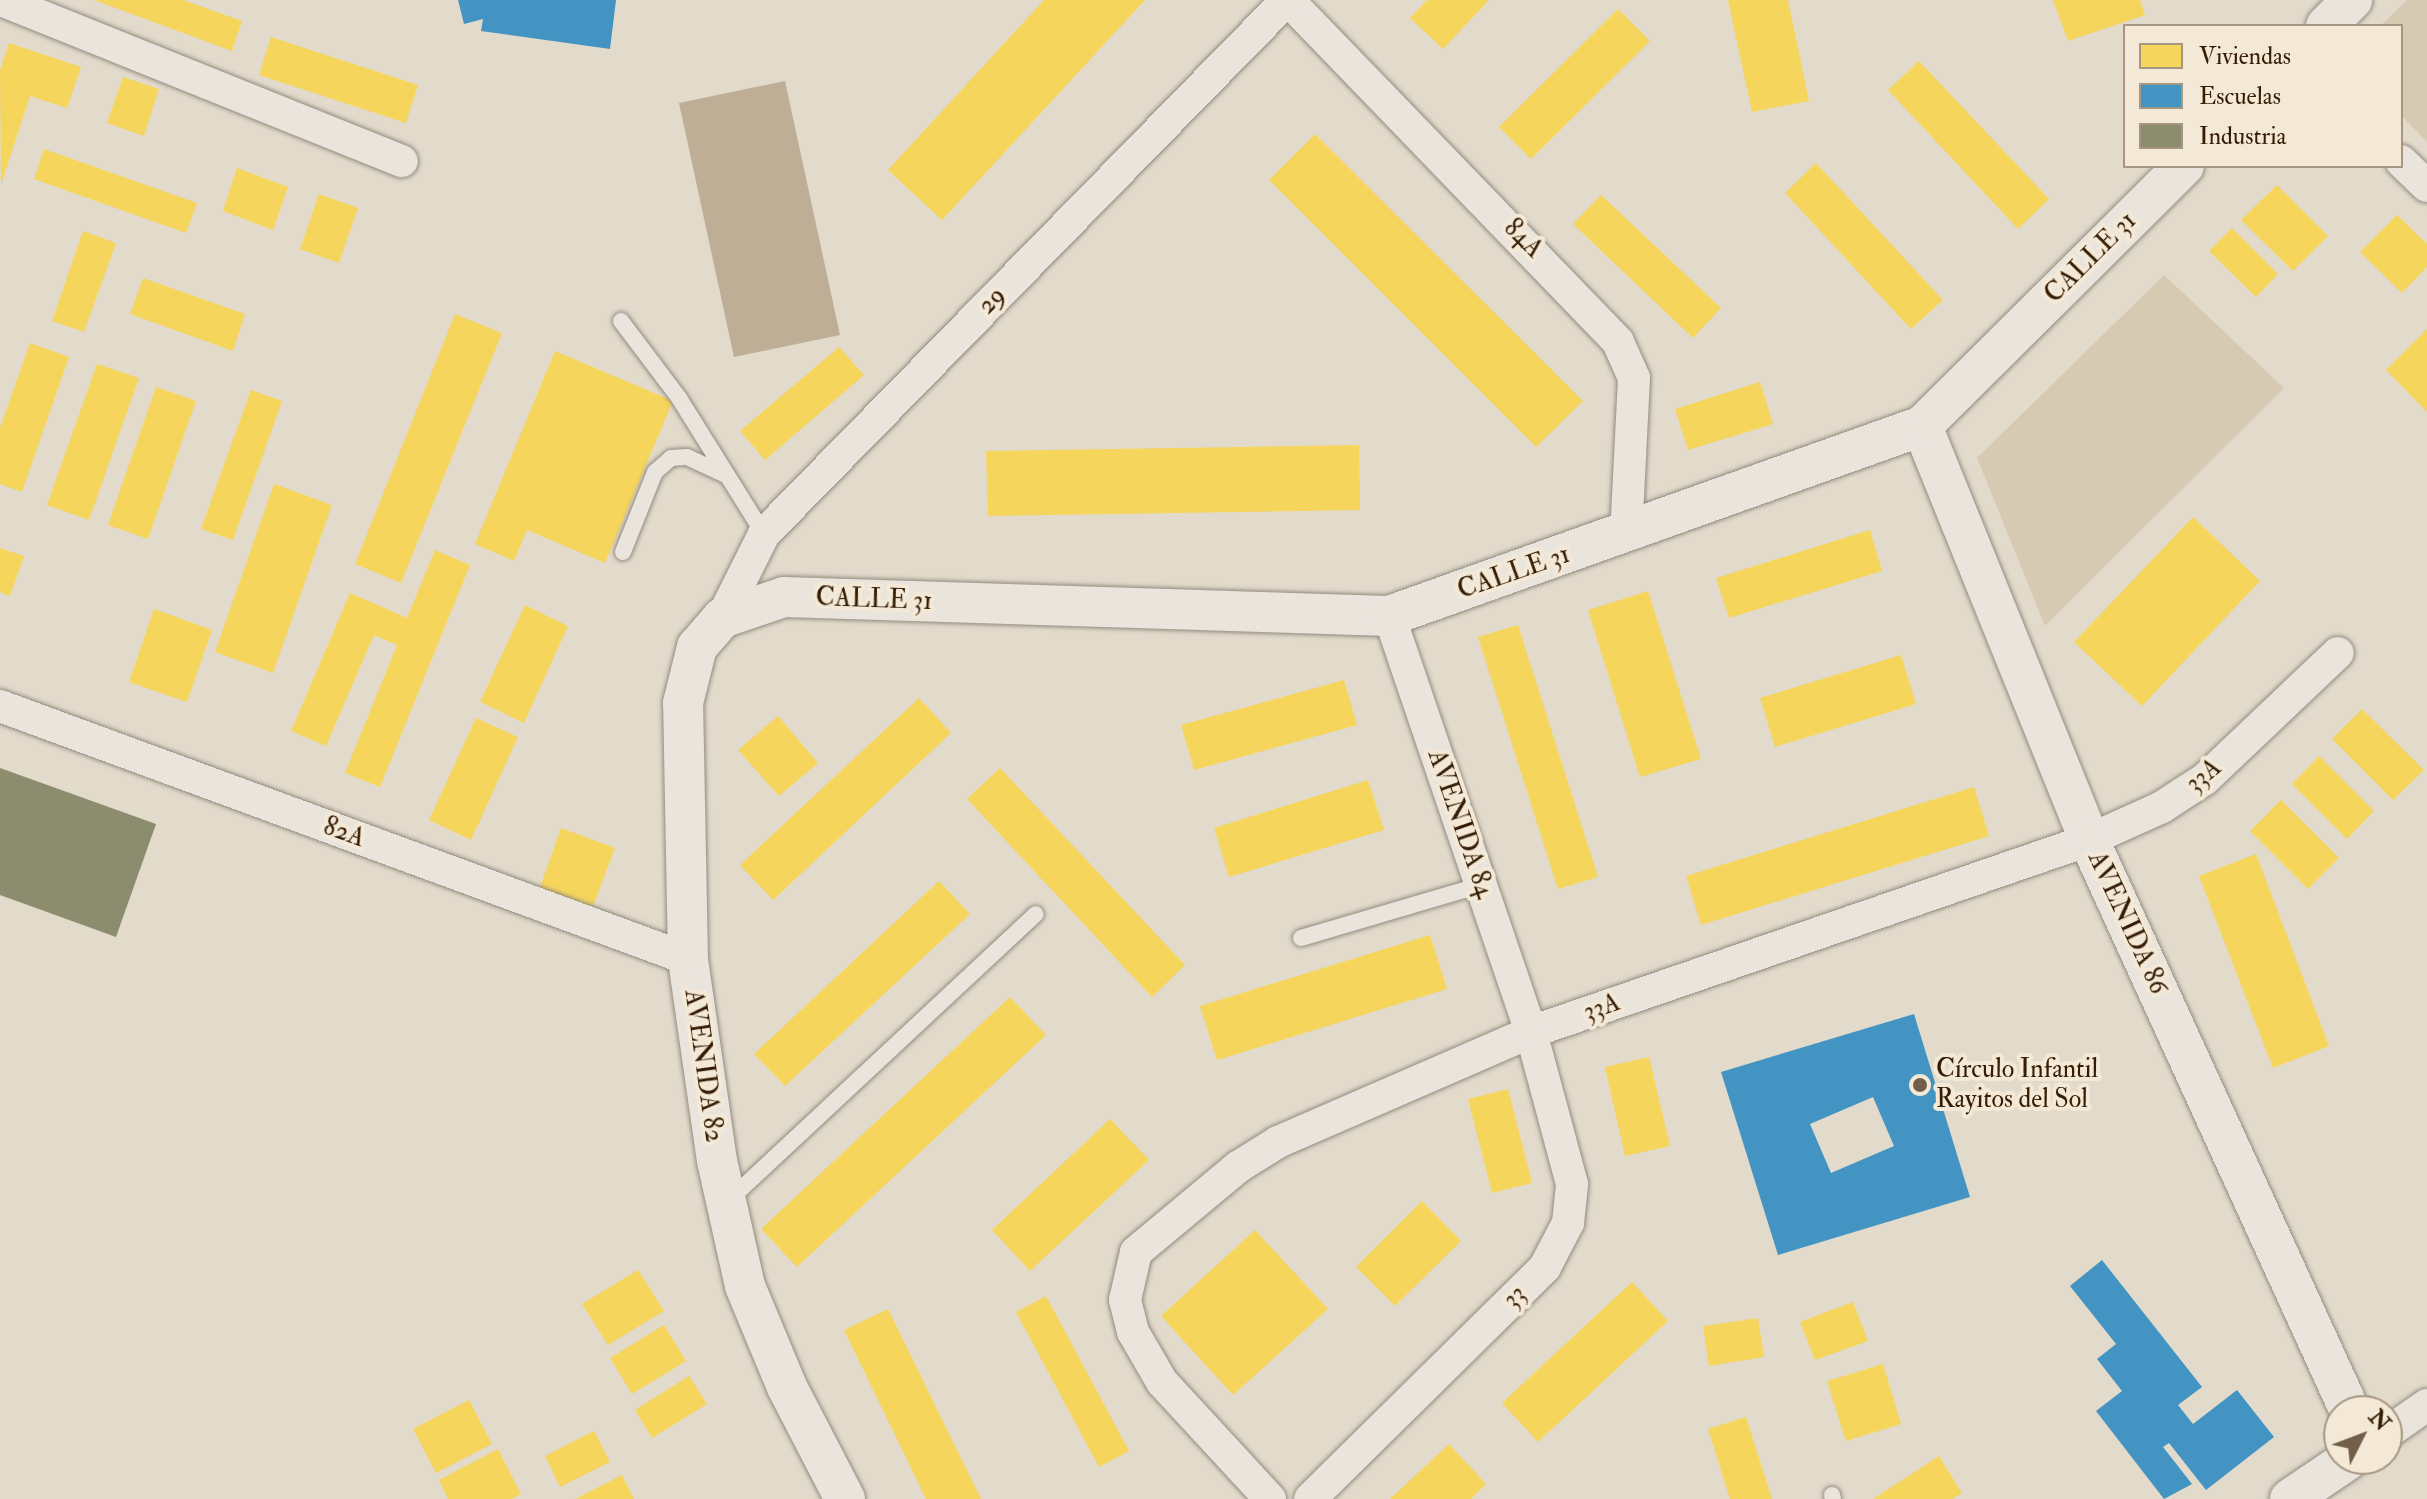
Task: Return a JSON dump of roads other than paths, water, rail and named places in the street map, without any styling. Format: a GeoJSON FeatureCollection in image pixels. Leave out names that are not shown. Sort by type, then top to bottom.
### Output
{"type":"FeatureCollection","features":[{"type":"Feature","properties":{"kind":"street"},"geometry":{"type":"LineString","coordinates":[[1,0],[402,161]]}},
{"type":"Feature","properties":{"kind":"street","name":"84A"},"geometry":{"type":"LineString","coordinates":[[1287,0],[1618,342],[1634,378],[1626,534]]}},
{"type":"Feature","properties":{"kind":"street","name":"29"},"geometry":{"type":"LineString","coordinates":[[722,618],[764,534],[1287,0]]}},
{"type":"Feature","properties":{"kind":"street"},"geometry":{"type":"LineString","coordinates":[[2328,24],[2352,0]]}},
{"type":"Feature","properties":{"kind":"street"},"geometry":{"type":"LineString","coordinates":[[2403,163],[2427,186]]}},
{"type":"Feature","properties":{"kind":"street","name":"CALLE 31"},"geometry":{"type":"LineString","coordinates":[[722,618],[784,597],[1389,616],[1922,426],[2182,168]]}},
{"type":"Feature","properties":{"kind":"street","name":"AVENIDA 86"},"geometry":{"type":"LineString","coordinates":[[1922,426],[2089,840],[2343,1395]]}},
{"type":"Feature","properties":{"kind":"street","name":"AVENIDA 84"},"geometry":{"type":"LineString","coordinates":[[1389,616],[1531,1032]]}},
{"type":"Feature","properties":{"kind":"street","name":"AVENIDA 82"},"geometry":{"type":"LineString","coordinates":[[722,618],[697,647],[683,703],[688,959],[726,1202],[745,1286],[787,1387],[845,1499]]}},
{"type":"Feature","properties":{"kind":"street","name":"33A"},"geometry":{"type":"LineString","coordinates":[[1270,1499],[1162,1382],[1133,1332],[1125,1300],[1136,1252],[1238,1167],[1278,1142],[1531,1032],[2089,840],[2162,807],[2205,779],[2338,653]]}},
{"type":"Feature","properties":{"kind":"street","name":"82A"},"geometry":{"type":"LineString","coordinates":[[0,706],[688,959]]}},
{"type":"Feature","properties":{"kind":"street","name":"33"},"geometry":{"type":"LineString","coordinates":[[1310,1499],[1545,1267],[1568,1223],[1572,1184],[1531,1032]]}},
{"type":"Feature","properties":{"kind":"street"},"geometry":{"type":"LineString","coordinates":[[2403,1422],[2427,1405]]}},
{"type":"Feature","properties":{"kind":"street"},"geometry":{"type":"LineString","coordinates":[[2290,1499],[2325,1475]]}},
{"type":"Feature","properties":{"kind":"lane"},"geometry":{"type":"LineString","coordinates":[[621,321],[679,398],[764,534]]}},
{"type":"Feature","properties":{"kind":"lane"},"geometry":{"type":"LineString","coordinates":[[623,552],[655,472],[671,458],[687,457],[724,474]]}},
{"type":"Feature","properties":{"kind":"lane"},"geometry":{"type":"LineString","coordinates":[[1301,938],[1481,885]]}},
{"type":"Feature","properties":{"kind":"lane"},"geometry":{"type":"LineString","coordinates":[[726,1202],[1036,914]]}},
{"type":"Feature","properties":{"kind":"place","name":"Círculo Infantil Rayitos del Sol"},"geometry":{"type":"Point","coordinates":[1920,1085]}}]}
